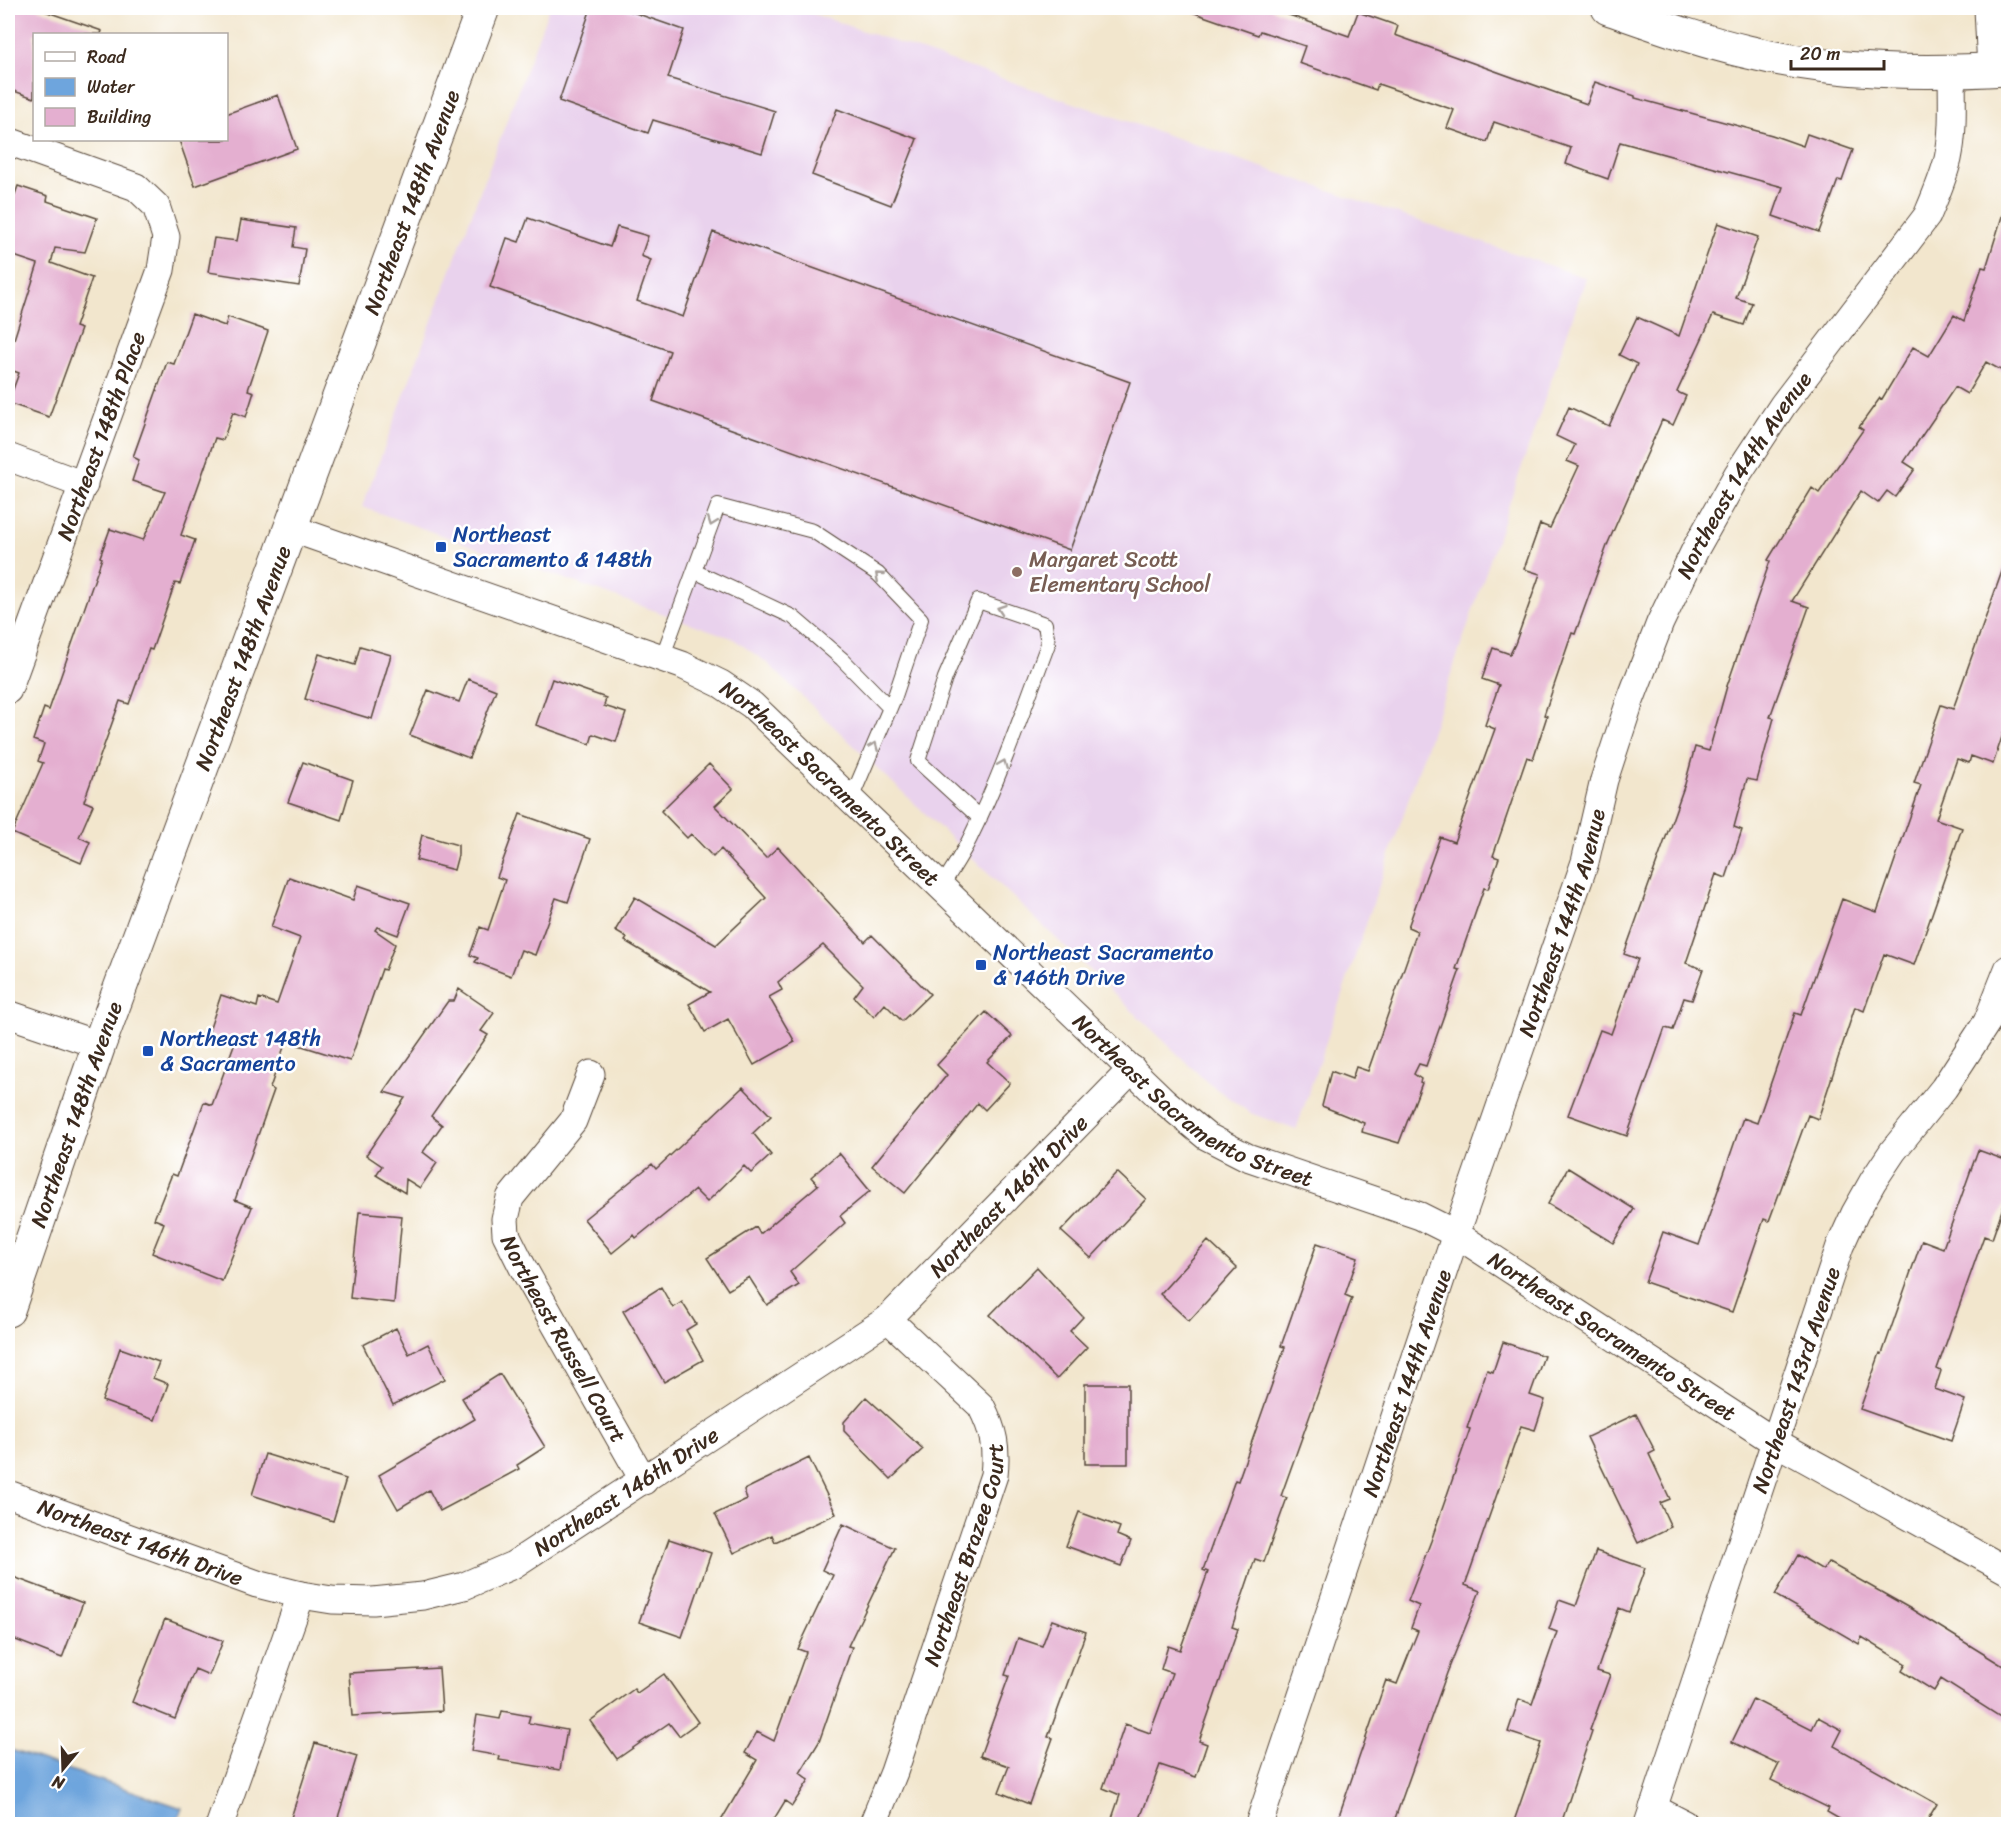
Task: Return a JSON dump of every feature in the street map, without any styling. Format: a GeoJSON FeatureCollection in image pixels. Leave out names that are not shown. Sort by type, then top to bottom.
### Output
{"type":"FeatureCollection","features":[{"type":"Feature","properties":{"kind":"main road","name":"Northeast 148th Avenue"},"geometry":{"type":"LineString","coordinates":[[8,1310],[99,1045],[483,8]]}},
{"type":"Feature","properties":{"kind":"main road"},"geometry":{"type":"LineString","coordinates":[[1608,8],[1717,44],[1791,61],[1873,71],[2000,69]]}},
{"type":"Feature","properties":{"kind":"street"},"geometry":{"type":"LineString","coordinates":[[1988,8],[2000,69]]}},
{"type":"Feature","properties":{"kind":"street","name":"Northeast 144th Avenue"},"geometry":{"type":"LineString","coordinates":[[1258,1824],[1456,1234],[1585,862],[1604,780],[1630,701],[1660,622],[1696,548],[1737,475],[1783,405],[1927,216],[1938,191],[1948,158],[1952,130],[1952,71]]}},
{"type":"Feature","properties":{"kind":"street","name":"Northeast 148th Place"},"geometry":{"type":"LineString","coordinates":[[8,141],[136,187],[156,206],[166,237],[161,270],[8,690]]}},
{"type":"Feature","properties":{"kind":"street"},"geometry":{"type":"LineString","coordinates":[[8,457],[84,485]]}},
{"type":"Feature","properties":{"kind":"street","name":"Northeast Sacramento Street"},"geometry":{"type":"LineString","coordinates":[[290,528],[682,665],[721,684],[752,705],[1164,1101],[1206,1136],[1247,1157],[1420,1216],[1456,1234],[1775,1442],[2008,1571]]}},
{"type":"Feature","properties":{"kind":"street","name":"Northeast 143rd Avenue"},"geometry":{"type":"LineString","coordinates":[[1651,1816],[1840,1246],[1855,1213],[1893,1151],[1944,1088],[1987,1022],[2008,969]]}},
{"type":"Feature","properties":{"kind":"street"},"geometry":{"type":"LineString","coordinates":[[8,1014],[99,1045]]}},
{"type":"Feature","properties":{"kind":"street","name":"Northeast 146th Drive"},"geometry":{"type":"LineString","coordinates":[[8,1494],[258,1584],[302,1595],[333,1600],[373,1601],[423,1596],[464,1586],[513,1565],[888,1319],[1132,1069]]}},
{"type":"Feature","properties":{"kind":"street","name":"Northeast Russell Court"},"geometry":{"type":"LineString","coordinates":[[591,1074],[573,1120],[510,1198],[505,1220],[506,1234],[644,1480]]}},
{"type":"Feature","properties":{"kind":"street","name":"Northeast Brazee Court"},"geometry":{"type":"LineString","coordinates":[[873,1824],[894,1772],[990,1486],[996,1453],[991,1425],[981,1406],[888,1319]]}},
{"type":"Feature","properties":{"kind":"street"},"geometry":{"type":"LineString","coordinates":[[220,1824],[302,1595]]}},
{"type":"Feature","properties":{"kind":"street"},"geometry":{"type":"LineString","coordinates":[[1651,1816],[1684,1824]]}},
{"type":"Feature","properties":{"kind":"lane"},"geometry":{"type":"LineString","coordinates":[[662,658],[718,506],[813,531],[879,574],[921,620],[890,708],[851,799]]}},
{"type":"Feature","properties":{"kind":"lane"},"geometry":{"type":"LineString","coordinates":[[694,571],[793,617],[842,658],[890,708]]}},
{"type":"Feature","properties":{"kind":"lane"},"geometry":{"type":"LineString","coordinates":[[942,886],[980,818],[1048,644],[1045,624],[978,601],[945,678],[918,761],[980,818]]}},
{"type":"Feature","properties":{"kind":"shaded area","name":"Margaret Scott Elementary School"},"geometry":{"type":"Polygon","coordinates":[[[549,8],[796,8],[1586,278],[1296,1130],[1250,1113],[1208,1083],[766,662],[732,638],[362,507],[549,8]]]}},
{"type":"Feature","properties":{"kind":"water"},"geometry":{"type":"Polygon","coordinates":[[[8,1749],[182,1808],[176,1824],[8,1824],[8,1749]]]}},
{"type":"Feature","properties":{"kind":"building"},"geometry":{"type":"Polygon","coordinates":[[[8,8],[36,8],[102,31],[101,33],[33,33],[33,98],[8,89],[8,8]]]}},
{"type":"Feature","properties":{"kind":"building"},"geometry":{"type":"Polygon","coordinates":[[[591,8],[621,8],[684,30],[668,78],[775,111],[762,153],[653,120],[648,133],[559,101],[591,8]]]}},
{"type":"Feature","properties":{"kind":"building"},"geometry":{"type":"Polygon","coordinates":[[[1190,8],[1269,8],[1349,36],[1358,12],[1398,26],[1395,35],[1587,104],[1595,82],[1635,96],[1635,98],[1772,135],[1803,146],[1807,134],[1853,150],[1842,181],[1838,180],[1819,232],[1773,216],[1783,187],[1620,142],[1608,179],[1566,164],[1571,148],[1494,122],[1487,142],[1447,128],[1454,110],[1378,84],[1376,90],[1299,63],[1305,46],[1260,31],[1258,35],[1189,11],[1190,8]]]}},
{"type":"Feature","properties":{"kind":"building"},"geometry":{"type":"Polygon","coordinates":[[[278,95],[297,149],[195,186],[179,141],[228,141],[228,113],[278,95]]]}},
{"type":"Feature","properties":{"kind":"building"},"geometry":{"type":"Polygon","coordinates":[[[837,109],[917,139],[891,205],[812,175],[837,109]]]}},
{"type":"Feature","properties":{"kind":"building"},"geometry":{"type":"Polygon","coordinates":[[[18,186],[48,196],[47,201],[97,218],[85,252],[55,248],[51,263],[92,278],[75,327],[81,329],[49,417],[8,403],[19,373],[8,369],[8,358],[38,264],[8,254],[8,195],[14,197],[18,186]]]}},
{"type":"Feature","properties":{"kind":"building"},"geometry":{"type":"Polygon","coordinates":[[[2003,213],[2008,214],[2008,374],[1986,362],[1967,394],[1955,387],[1904,462],[1915,469],[1895,497],[1887,491],[1878,503],[1861,491],[1792,601],[1809,607],[1770,717],[1774,718],[1757,781],[1747,779],[1734,827],[1742,830],[1726,878],[1716,874],[1686,963],[1703,969],[1692,1000],[1684,998],[1673,1030],[1665,1028],[1627,1136],[1568,1115],[1600,1030],[1611,1034],[1638,959],[1624,954],[1685,784],[1695,747],[1709,751],[1727,686],[1770,561],[1768,560],[1812,488],[1819,493],[1863,430],[1859,427],[1880,398],[1882,399],[1913,347],[1929,356],[1954,315],[1964,321],[1982,267],[1986,268],[2003,213]]]}},
{"type":"Feature","properties":{"kind":"building"},"geometry":{"type":"Polygon","coordinates":[[[528,218],[610,247],[617,227],[648,236],[641,256],[651,260],[637,301],[683,317],[713,232],[1130,382],[1070,550],[653,401],[670,351],[490,287],[507,238],[519,242],[528,218]]]}},
{"type":"Feature","properties":{"kind":"building"},"geometry":{"type":"Polygon","coordinates":[[[241,220],[296,228],[293,247],[305,249],[299,286],[208,272],[214,238],[237,241],[241,220]]]}},
{"type":"Feature","properties":{"kind":"building"},"geometry":{"type":"Polygon","coordinates":[[[1718,223],[1758,237],[1736,298],[1752,303],[1744,325],[1713,315],[1677,392],[1686,396],[1673,425],[1662,420],[1608,543],[1575,634],[1572,633],[1544,715],[1547,716],[1533,759],[1527,757],[1493,856],[1499,858],[1488,889],[1484,888],[1456,969],[1460,970],[1426,1066],[1419,1064],[1414,1074],[1421,1079],[1422,1083],[1399,1143],[1362,1132],[1364,1123],[1322,1106],[1331,1071],[1352,1079],[1356,1067],[1368,1071],[1417,931],[1408,927],[1440,837],[1454,842],[1495,729],[1485,725],[1499,685],[1482,679],[1493,648],[1510,654],[1515,644],[1540,574],[1524,569],[1540,524],[1550,528],[1579,466],[1567,461],[1575,445],[1556,436],[1569,407],[1609,426],[1637,364],[1619,355],[1637,317],[1679,336],[1718,223]]]}},
{"type":"Feature","properties":{"kind":"building"},"geometry":{"type":"Polygon","coordinates":[[[192,314],[225,326],[228,317],[268,331],[248,390],[254,392],[246,417],[233,412],[223,440],[215,438],[181,535],[195,540],[180,584],[175,583],[152,650],[149,649],[129,704],[120,701],[84,801],[93,805],[79,837],[90,842],[81,863],[12,833],[43,763],[38,761],[44,744],[33,740],[44,708],[49,710],[110,529],[143,540],[165,492],[132,481],[139,460],[133,457],[167,362],[174,364],[192,314]]]}},
{"type":"Feature","properties":{"kind":"building"},"geometry":{"type":"Polygon","coordinates":[[[2005,563],[2008,563],[2008,719],[1993,764],[1971,756],[1969,763],[1957,759],[1936,819],[1962,828],[1914,965],[1884,954],[1864,1011],[1855,1007],[1818,1119],[1808,1115],[1769,1221],[1764,1219],[1732,1312],[1645,1282],[1663,1232],[1699,1245],[1743,1118],[1757,1123],[1795,1013],[1801,1015],[1842,899],[1877,912],[1921,785],[1914,783],[1941,705],[1953,709],[2005,563]]]}},
{"type":"Feature","properties":{"kind":"building"},"geometry":{"type":"Polygon","coordinates":[[[360,646],[391,655],[372,719],[305,699],[319,654],[355,665],[360,646]]]}},
{"type":"Feature","properties":{"kind":"building"},"geometry":{"type":"Polygon","coordinates":[[[468,679],[496,690],[469,758],[410,735],[428,690],[459,702],[468,679]]]}},
{"type":"Feature","properties":{"kind":"building"},"geometry":{"type":"Polygon","coordinates":[[[552,679],[606,698],[604,706],[626,713],[616,742],[593,734],[590,744],[536,725],[552,679]]]}},
{"type":"Feature","properties":{"kind":"building"},"geometry":{"type":"Polygon","coordinates":[[[303,762],[353,780],[341,820],[288,802],[303,762]]]}},
{"type":"Feature","properties":{"kind":"building"},"geometry":{"type":"Polygon","coordinates":[[[709,764],[733,789],[715,806],[766,858],[778,847],[865,942],[872,935],[930,994],[902,1021],[885,1004],[874,1017],[854,997],[863,985],[823,945],[778,982],[782,990],[769,997],[795,1042],[754,1065],[728,1019],[705,1032],[689,1004],[710,992],[625,941],[627,938],[615,931],[635,897],[716,945],[766,898],[721,849],[713,857],[691,834],[687,838],[661,811],[709,764]]]}},
{"type":"Feature","properties":{"kind":"building"},"geometry":{"type":"Polygon","coordinates":[[[520,814],[590,839],[568,902],[556,898],[535,955],[521,950],[511,976],[475,962],[478,958],[470,955],[480,927],[488,930],[505,880],[497,877],[520,814]]]}},
{"type":"Feature","properties":{"kind":"building"},"geometry":{"type":"Polygon","coordinates":[[[422,835],[458,845],[454,870],[416,860],[422,835]]]}},
{"type":"Feature","properties":{"kind":"building"},"geometry":{"type":"Polygon","coordinates":[[[289,877],[353,900],[358,885],[410,903],[398,935],[377,927],[375,930],[395,944],[385,970],[382,969],[350,1061],[286,1041],[270,1088],[274,1090],[235,1200],[252,1207],[222,1281],[152,1253],[164,1223],[154,1219],[172,1174],[177,1176],[204,1102],[212,1105],[235,1042],[208,1034],[221,995],[257,1007],[259,998],[277,1004],[300,938],[271,927],[289,877]]]}},
{"type":"Feature","properties":{"kind":"building"},"geometry":{"type":"Polygon","coordinates":[[[459,989],[494,1013],[481,1031],[488,1035],[431,1116],[442,1125],[423,1152],[437,1163],[420,1188],[406,1179],[405,1193],[376,1175],[382,1166],[366,1155],[405,1098],[384,1092],[448,1001],[454,1001],[459,989]]]}},
{"type":"Feature","properties":{"kind":"building"},"geometry":{"type":"Polygon","coordinates":[[[986,1012],[1012,1036],[987,1062],[1010,1083],[985,1110],[978,1103],[905,1193],[872,1166],[947,1075],[937,1065],[986,1012]]]}},
{"type":"Feature","properties":{"kind":"building"},"geometry":{"type":"Polygon","coordinates":[[[743,1087],[771,1116],[753,1133],[771,1155],[751,1173],[744,1166],[707,1202],[695,1190],[636,1238],[634,1235],[612,1253],[584,1219],[652,1164],[656,1169],[743,1087]]]}},
{"type":"Feature","properties":{"kind":"building"},"geometry":{"type":"Polygon","coordinates":[[[1978,1150],[2008,1161],[2008,1193],[1992,1239],[1984,1236],[1937,1369],[1941,1371],[1935,1389],[1965,1400],[1951,1441],[1860,1409],[1922,1240],[1943,1248],[1978,1150]]]}},
{"type":"Feature","properties":{"kind":"building"},"geometry":{"type":"Polygon","coordinates":[[[839,1153],[870,1191],[840,1216],[845,1223],[790,1272],[799,1285],[767,1305],[749,1277],[728,1290],[707,1258],[756,1227],[760,1234],[818,1185],[811,1177],[839,1153]]]}},
{"type":"Feature","properties":{"kind":"building"},"geometry":{"type":"Polygon","coordinates":[[[1568,1168],[1634,1209],[1613,1243],[1548,1204],[1568,1168]]]}},
{"type":"Feature","properties":{"kind":"building"},"geometry":{"type":"Polygon","coordinates":[[[1117,1172],[1146,1199],[1091,1258],[1061,1231],[1117,1172]]]}},
{"type":"Feature","properties":{"kind":"building"},"geometry":{"type":"Polygon","coordinates":[[[359,1212],[402,1216],[394,1303],[350,1298],[359,1212]]]}},
{"type":"Feature","properties":{"kind":"building"},"geometry":{"type":"Polygon","coordinates":[[[1208,1241],[1237,1268],[1189,1321],[1160,1294],[1208,1241]]]}},
{"type":"Feature","properties":{"kind":"building"},"geometry":{"type":"Polygon","coordinates":[[[1317,1243],[1358,1257],[1345,1295],[1352,1298],[1281,1496],[1287,1498],[1264,1562],[1255,1559],[1232,1627],[1238,1629],[1199,1741],[1207,1744],[1196,1777],[1160,1765],[1138,1824],[1110,1824],[1120,1795],[1103,1788],[1125,1724],[1150,1733],[1172,1673],[1161,1669],[1168,1646],[1180,1650],[1208,1572],[1203,1570],[1235,1480],[1238,1481],[1285,1347],[1281,1346],[1317,1243]]]}},
{"type":"Feature","properties":{"kind":"building"},"geometry":{"type":"Polygon","coordinates":[[[1037,1267],[1083,1317],[1070,1331],[1087,1347],[1057,1379],[990,1315],[1037,1267]]]}},
{"type":"Feature","properties":{"kind":"building"},"geometry":{"type":"Polygon","coordinates":[[[661,1287],[673,1308],[682,1302],[696,1324],[686,1330],[703,1360],[664,1382],[623,1311],[661,1287]]]}},
{"type":"Feature","properties":{"kind":"building"},"geometry":{"type":"Polygon","coordinates":[[[396,1328],[409,1354],[428,1344],[445,1379],[393,1405],[363,1345],[396,1328]]]}},
{"type":"Feature","properties":{"kind":"building"},"geometry":{"type":"Polygon","coordinates":[[[1503,1342],[1544,1356],[1530,1395],[1545,1400],[1535,1430],[1521,1426],[1465,1585],[1480,1591],[1447,1673],[1393,1824],[1336,1824],[1386,1680],[1397,1684],[1418,1631],[1411,1628],[1419,1606],[1408,1601],[1470,1429],[1467,1428],[1487,1370],[1493,1372],[1503,1342]]]}},
{"type":"Feature","properties":{"kind":"building"},"geometry":{"type":"Polygon","coordinates":[[[120,1348],[159,1362],[153,1378],[168,1384],[155,1420],[102,1401],[120,1348]]]}},
{"type":"Feature","properties":{"kind":"building"},"geometry":{"type":"Polygon","coordinates":[[[500,1374],[545,1447],[517,1465],[519,1469],[440,1511],[429,1490],[398,1509],[379,1475],[475,1419],[462,1398],[500,1374]]]}},
{"type":"Feature","properties":{"kind":"building"},"geometry":{"type":"Polygon","coordinates":[[[1085,1384],[1128,1384],[1128,1464],[1085,1464],[1085,1384]]]}},
{"type":"Feature","properties":{"kind":"building"},"geometry":{"type":"Polygon","coordinates":[[[866,1397],[923,1449],[891,1479],[844,1431],[844,1422],[866,1397]]]}},
{"type":"Feature","properties":{"kind":"building"},"geometry":{"type":"Polygon","coordinates":[[[1636,1414],[1655,1451],[1649,1454],[1670,1499],[1660,1503],[1671,1527],[1638,1543],[1587,1437],[1636,1414]]]}},
{"type":"Feature","properties":{"kind":"building"},"geometry":{"type":"Polygon","coordinates":[[[265,1454],[346,1479],[333,1521],[252,1495],[265,1454]]]}},
{"type":"Feature","properties":{"kind":"building"},"geometry":{"type":"Polygon","coordinates":[[[809,1458],[836,1514],[775,1542],[772,1535],[734,1553],[715,1514],[747,1499],[744,1490],[809,1458]]]}},
{"type":"Feature","properties":{"kind":"building"},"geometry":{"type":"Polygon","coordinates":[[[1079,1512],[1120,1527],[1117,1535],[1131,1541],[1121,1566],[1066,1546],[1079,1512]]]}},
{"type":"Feature","properties":{"kind":"building"},"geometry":{"type":"Polygon","coordinates":[[[843,1524],[895,1548],[848,1646],[852,1647],[819,1742],[800,1773],[809,1780],[792,1806],[785,1801],[771,1824],[719,1824],[757,1760],[745,1753],[757,1732],[774,1741],[806,1652],[798,1649],[833,1575],[822,1570],[843,1524]]]}},
{"type":"Feature","properties":{"kind":"building"},"geometry":{"type":"Polygon","coordinates":[[[669,1539],[711,1553],[682,1637],[639,1622],[669,1539]]]}},
{"type":"Feature","properties":{"kind":"building"},"geometry":{"type":"Polygon","coordinates":[[[1596,1551],[1645,1568],[1629,1612],[1619,1608],[1597,1671],[1610,1675],[1590,1730],[1592,1731],[1561,1824],[1513,1824],[1541,1743],[1508,1732],[1519,1699],[1532,1704],[1557,1632],[1549,1629],[1559,1600],[1576,1606],[1596,1551]]]}},
{"type":"Feature","properties":{"kind":"building"},"geometry":{"type":"Polygon","coordinates":[[[1798,1555],[1823,1570],[1828,1562],[1911,1609],[2008,1669],[2008,1722],[1941,1679],[1934,1691],[1902,1671],[1906,1664],[1862,1637],[1859,1644],[1775,1595],[1798,1555]]]}},
{"type":"Feature","properties":{"kind":"building"},"geometry":{"type":"Polygon","coordinates":[[[8,1575],[83,1603],[62,1658],[8,1637],[8,1575]]]}},
{"type":"Feature","properties":{"kind":"building"},"geometry":{"type":"Polygon","coordinates":[[[165,1619],[223,1641],[209,1675],[195,1669],[175,1719],[132,1702],[165,1619]]]}},
{"type":"Feature","properties":{"kind":"building"},"geometry":{"type":"Polygon","coordinates":[[[1052,1620],[1086,1632],[1048,1737],[1053,1738],[1029,1804],[999,1792],[1009,1766],[980,1756],[1009,1676],[1005,1675],[1018,1638],[1042,1646],[1052,1620]]]}},
{"type":"Feature","properties":{"kind":"building"},"geometry":{"type":"Polygon","coordinates":[[[439,1668],[442,1711],[352,1716],[349,1673],[439,1668]]]}},
{"type":"Feature","properties":{"kind":"building"},"geometry":{"type":"Polygon","coordinates":[[[664,1674],[698,1722],[679,1736],[669,1723],[617,1759],[590,1721],[634,1689],[637,1693],[664,1674]]]}},
{"type":"Feature","properties":{"kind":"building"},"geometry":{"type":"Polygon","coordinates":[[[1753,1699],[1812,1729],[1818,1717],[1842,1730],[1834,1746],[1937,1804],[1925,1824],[1848,1824],[1827,1812],[1829,1808],[1771,1780],[1779,1764],[1732,1742],[1753,1699]]]}},
{"type":"Feature","properties":{"kind":"building"},"geometry":{"type":"Polygon","coordinates":[[[502,1711],[530,1716],[528,1723],[567,1730],[560,1770],[499,1760],[500,1756],[471,1751],[477,1715],[500,1719],[502,1711]]]}},
{"type":"Feature","properties":{"kind":"building"},"geometry":{"type":"Polygon","coordinates":[[[315,1743],[357,1756],[336,1824],[289,1824],[315,1743]]]}},
{"type":"Feature","properties":{"kind":"place","name":"Northeast Sacramento & 148th"},"geometry":{"type":"Point","coordinates":[441,547]}},
{"type":"Feature","properties":{"kind":"place","name":"Margaret Scott Elementary School"},"geometry":{"type":"Point","coordinates":[1017,572]}},
{"type":"Feature","properties":{"kind":"place","name":"Northeast Sacramento & 146th Drive"},"geometry":{"type":"Point","coordinates":[981,965]}},
{"type":"Feature","properties":{"kind":"place","name":"Northeast 148th & Sacramento"},"geometry":{"type":"Point","coordinates":[148,1051]}}]}
